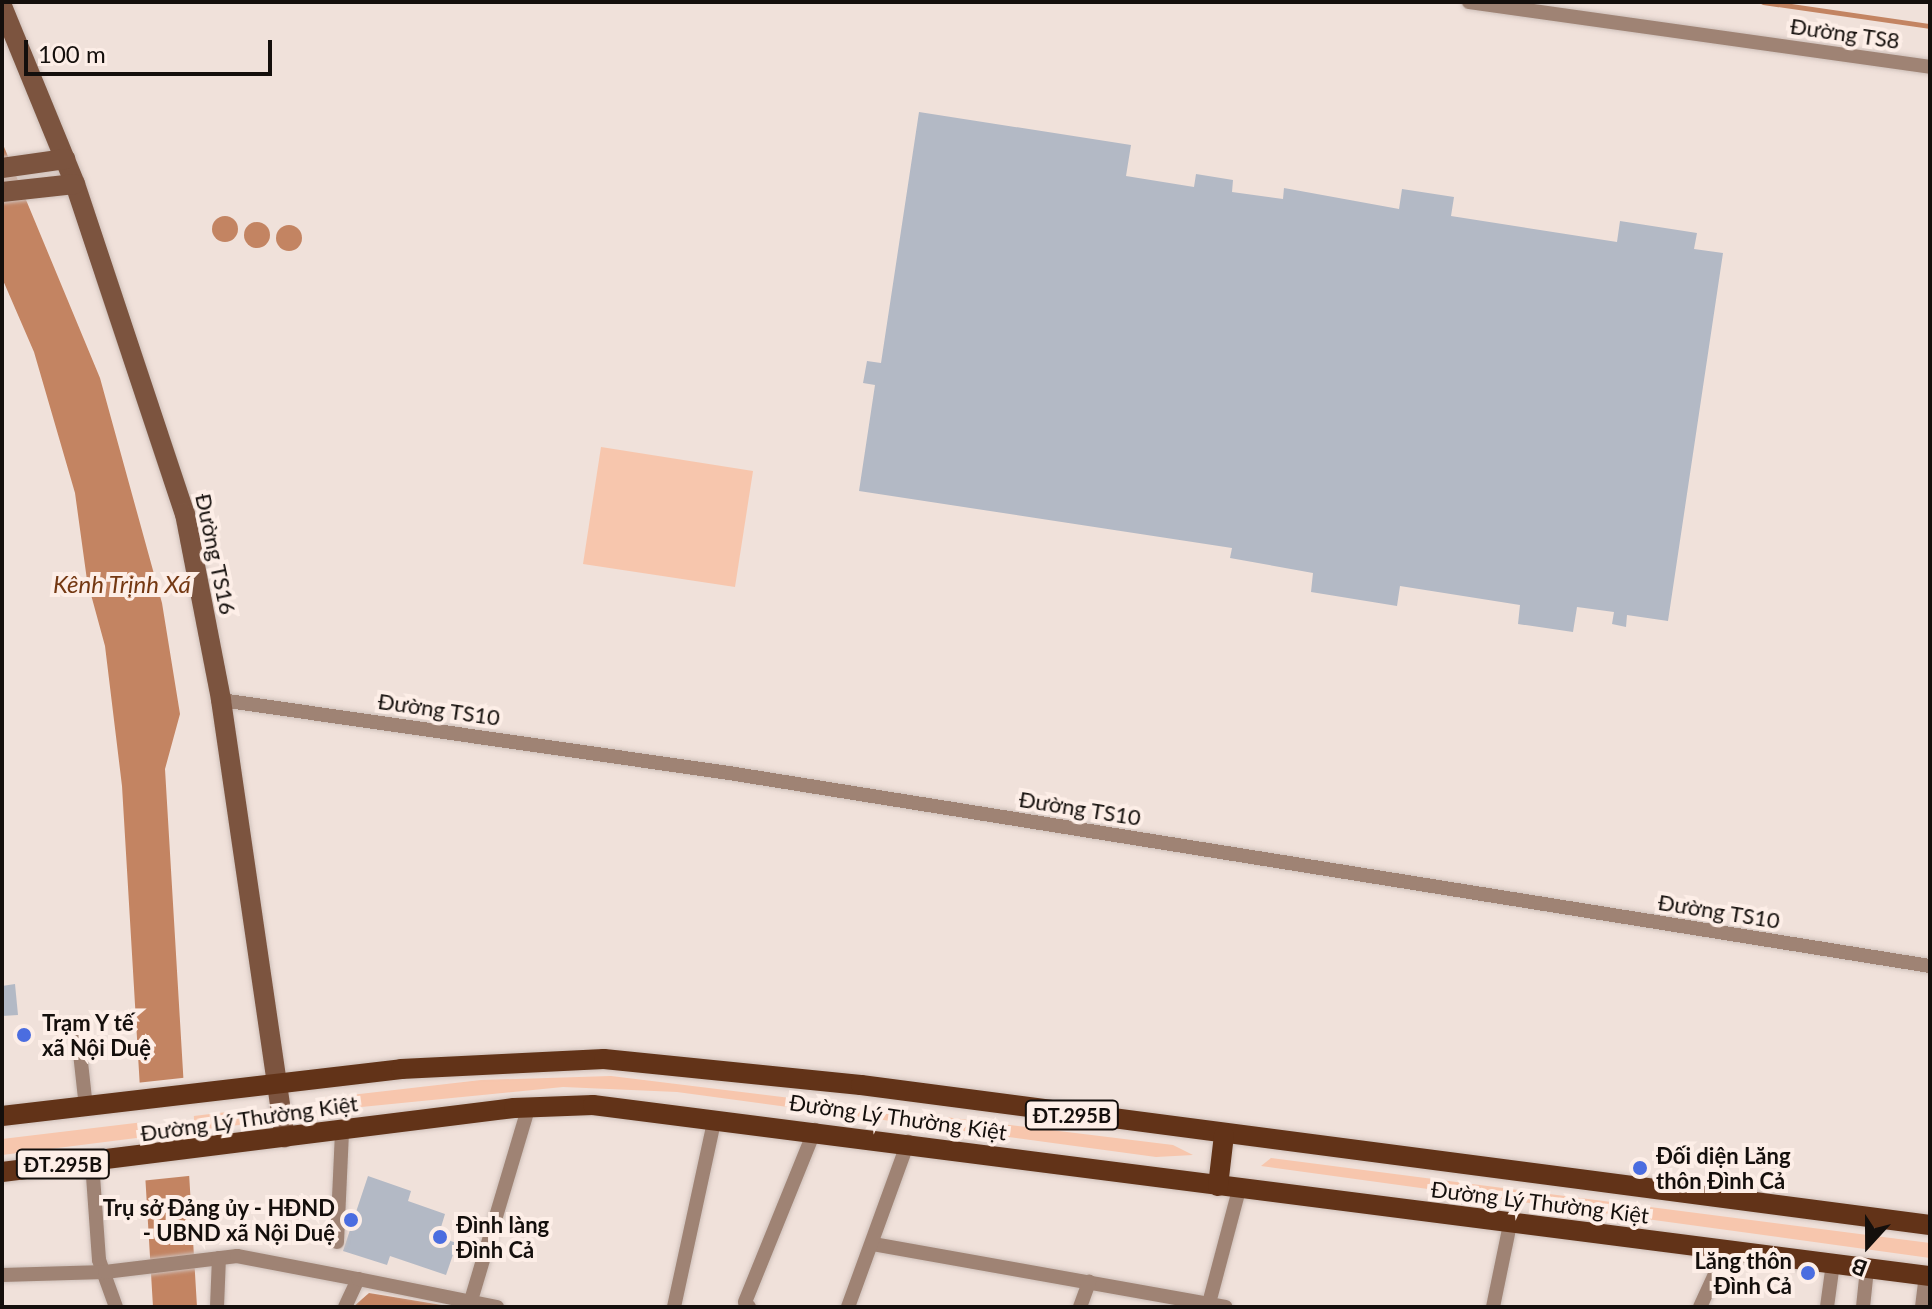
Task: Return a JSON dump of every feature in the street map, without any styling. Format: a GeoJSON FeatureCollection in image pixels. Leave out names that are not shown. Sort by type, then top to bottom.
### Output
{"type":"FeatureCollection","features":[{"type":"Feature","properties":{"kind":"main road","name":"Đường Lý Thường Kiệt"},"geometry":{"type":"LineString","coordinates":[[2,1116],[278,1082],[462,1064],[604,1059],[861,1085],[1224,1135],[1930,1225]]}},
{"type":"Feature","properties":{"kind":"main road","name":"Đường Lý Thường Kiệt"},"geometry":{"type":"LineString","coordinates":[[2,1172],[529,1106],[593,1105],[815,1130],[1239,1190],[1727,1248],[1928,1276]]}},
{"type":"Feature","properties":{"kind":"main road"},"geometry":{"type":"LineString","coordinates":[[1218,1186],[1224,1135]]}},
{"type":"Feature","properties":{"kind":"street","name":"Đường TS8"},"geometry":{"type":"LineString","coordinates":[[1469,2],[1930,67]]}},
{"type":"Feature","properties":{"kind":"street","name":"Đường TS16"},"geometry":{"type":"LineString","coordinates":[[2,6],[75,184],[185,514],[221,700],[285,1137]]}},
{"type":"Feature","properties":{"kind":"street"},"geometry":{"type":"LineString","coordinates":[[2,168],[65,159]]}},
{"type":"Feature","properties":{"kind":"street"},"geometry":{"type":"LineString","coordinates":[[2,192],[75,184]]}},
{"type":"Feature","properties":{"kind":"street","name":"Đường TS10"},"geometry":{"type":"LineString","coordinates":[[221,700],[745,776],[1930,966]]}},
{"type":"Feature","properties":{"kind":"street"},"geometry":{"type":"LineString","coordinates":[[77,1026],[86,1107]]}},
{"type":"Feature","properties":{"kind":"street"},"geometry":{"type":"LineString","coordinates":[[469,1304],[529,1106]]}},
{"type":"Feature","properties":{"kind":"street"},"geometry":{"type":"LineString","coordinates":[[674,1307],[715,1118]]}},
{"type":"Feature","properties":{"kind":"street"},"geometry":{"type":"LineString","coordinates":[[337,1242],[342,1130]]}},
{"type":"Feature","properties":{"kind":"street"},"geometry":{"type":"LineString","coordinates":[[749,1307],[745,1302],[815,1130]]}},
{"type":"Feature","properties":{"kind":"street"},"geometry":{"type":"LineString","coordinates":[[848,1307],[908,1142]]}},
{"type":"Feature","properties":{"kind":"street"},"geometry":{"type":"LineString","coordinates":[[92,1162],[105,1272],[116,1307]]}},
{"type":"Feature","properties":{"kind":"street"},"geometry":{"type":"LineString","coordinates":[[1208,1306],[1239,1190]]}},
{"type":"Feature","properties":{"kind":"street"},"geometry":{"type":"LineString","coordinates":[[1493,1307],[1510,1224]]}},
{"type":"Feature","properties":{"kind":"street"},"geometry":{"type":"LineString","coordinates":[[873,1244],[1225,1307]]}},
{"type":"Feature","properties":{"kind":"street"},"geometry":{"type":"LineString","coordinates":[[1700,1307],[1727,1248]]}},
{"type":"Feature","properties":{"kind":"street"},"geometry":{"type":"LineString","coordinates":[[2,1275],[105,1272],[216,1258],[261,1259],[469,1304],[497,1307]]}},
{"type":"Feature","properties":{"kind":"street"},"geometry":{"type":"LineString","coordinates":[[216,1258],[217,1307]]}},
{"type":"Feature","properties":{"kind":"street"},"geometry":{"type":"LineString","coordinates":[[1827,1307],[1833,1263]]}},
{"type":"Feature","properties":{"kind":"street"},"geometry":{"type":"LineString","coordinates":[[1863,1307],[1867,1268]]}},
{"type":"Feature","properties":{"kind":"street"},"geometry":{"type":"LineString","coordinates":[[1922,1307],[1928,1276]]}},
{"type":"Feature","properties":{"kind":"street"},"geometry":{"type":"LineString","coordinates":[[345,1307],[358,1279]]}},
{"type":"Feature","properties":{"kind":"street"},"geometry":{"type":"LineString","coordinates":[[1080,1307],[1089,1282]]}},
{"type":"Feature","properties":{"kind":"shaded area"},"geometry":{"type":"Polygon","coordinates":[[[601,447],[753,471],[735,587],[583,564],[601,447]]]}},
{"type":"Feature","properties":{"kind":"shaded area"},"geometry":{"type":"Polygon","coordinates":[[[611,1076],[1173,1145],[1193,1155],[1156,1157],[677,1092],[563,1087],[331,1110],[320,1106],[325,1098],[481,1080],[611,1076]]]}},
{"type":"Feature","properties":{"kind":"shaded area"},"geometry":{"type":"Polygon","coordinates":[[[252,1109],[259,1118],[239,1125],[2,1155],[2,1139],[252,1109]]]}},
{"type":"Feature","properties":{"kind":"shaded area"},"geometry":{"type":"Polygon","coordinates":[[[1271,1158],[1930,1243],[1930,1258],[1261,1166],[1271,1158]]]}},
{"type":"Feature","properties":{"kind":"water","name":"Kênh Trịnh Xá"},"geometry":{"type":"Polygon","coordinates":[[[2,142],[100,378],[162,603],[180,714],[165,769],[197,1307],[153,1307],[122,786],[105,646],[87,580],[75,493],[34,352],[2,278],[2,142]]]}},
{"type":"Feature","properties":{"kind":"water"},"geometry":{"type":"Polygon","coordinates":[[[225,216],[234,220],[238,229],[234,238],[225,242],[216,238],[212,229],[216,220],[225,216]]]}},
{"type":"Feature","properties":{"kind":"water"},"geometry":{"type":"Polygon","coordinates":[[[257,222],[266,226],[270,235],[266,244],[257,248],[248,244],[244,235],[248,226],[257,222]]]}},
{"type":"Feature","properties":{"kind":"water"},"geometry":{"type":"Polygon","coordinates":[[[289,225],[298,229],[302,238],[298,247],[289,251],[280,247],[276,238],[280,229],[289,225]]]}},
{"type":"Feature","properties":{"kind":"water"},"geometry":{"type":"Polygon","coordinates":[[[369,1293],[442,1305],[448,1307],[353,1307],[369,1293]]]}},
{"type":"Feature","properties":{"kind":"pier"},"geometry":{"type":"Polygon","coordinates":[[[191,1077],[198,1175],[140,1181],[136,1083],[191,1077]]]}},
{"type":"Feature","properties":{"kind":"building"},"geometry":{"type":"Polygon","coordinates":[[[919,112],[1131,145],[1126,176],[1194,187],[1196,174],[1233,180],[1232,192],[1283,199],[1284,188],[1399,209],[1402,189],[1454,197],[1451,216],[1617,242],[1620,221],[1697,233],[1694,249],[1723,253],[1668,621],[1627,615],[1626,627],[1612,624],[1614,612],[1577,607],[1573,632],[1518,624],[1520,605],[1400,586],[1397,606],[1311,592],[1313,573],[1230,558],[1232,548],[859,491],[875,385],[863,383],[867,361],[881,363],[919,112]]]}},
{"type":"Feature","properties":{"kind":"building"},"geometry":{"type":"Polygon","coordinates":[[[15,984],[18,1015],[2,1016],[2,986],[15,984]]]}},
{"type":"Feature","properties":{"kind":"building"},"geometry":{"type":"Polygon","coordinates":[[[368,1176],[411,1191],[408,1201],[445,1214],[438,1237],[457,1243],[446,1275],[390,1256],[387,1265],[343,1251],[368,1176]]]}},
{"type":"Feature","properties":{"kind":"waterway"},"geometry":{"type":"LineString","coordinates":[[1763,2],[1930,26]]}},
{"type":"Feature","properties":{"kind":"place","name":"Trạm Y tế xã Nội Duệ"},"geometry":{"type":"Point","coordinates":[24,1035]}},
{"type":"Feature","properties":{"kind":"place","name":"Đối diện Lăng thôn Đình Cả"},"geometry":{"type":"Point","coordinates":[1640,1168]}},
{"type":"Feature","properties":{"kind":"place","name":"Trụ sở Đảng ủy - HĐND - UBND xã Nội Duệ"},"geometry":{"type":"Point","coordinates":[351,1220]}},
{"type":"Feature","properties":{"kind":"place","name":"Đình làng Đình Cả"},"geometry":{"type":"Point","coordinates":[440,1237]}},
{"type":"Feature","properties":{"kind":"place","name":"Lăng thôn Đình Cả"},"geometry":{"type":"Point","coordinates":[1808,1273]}}]}
